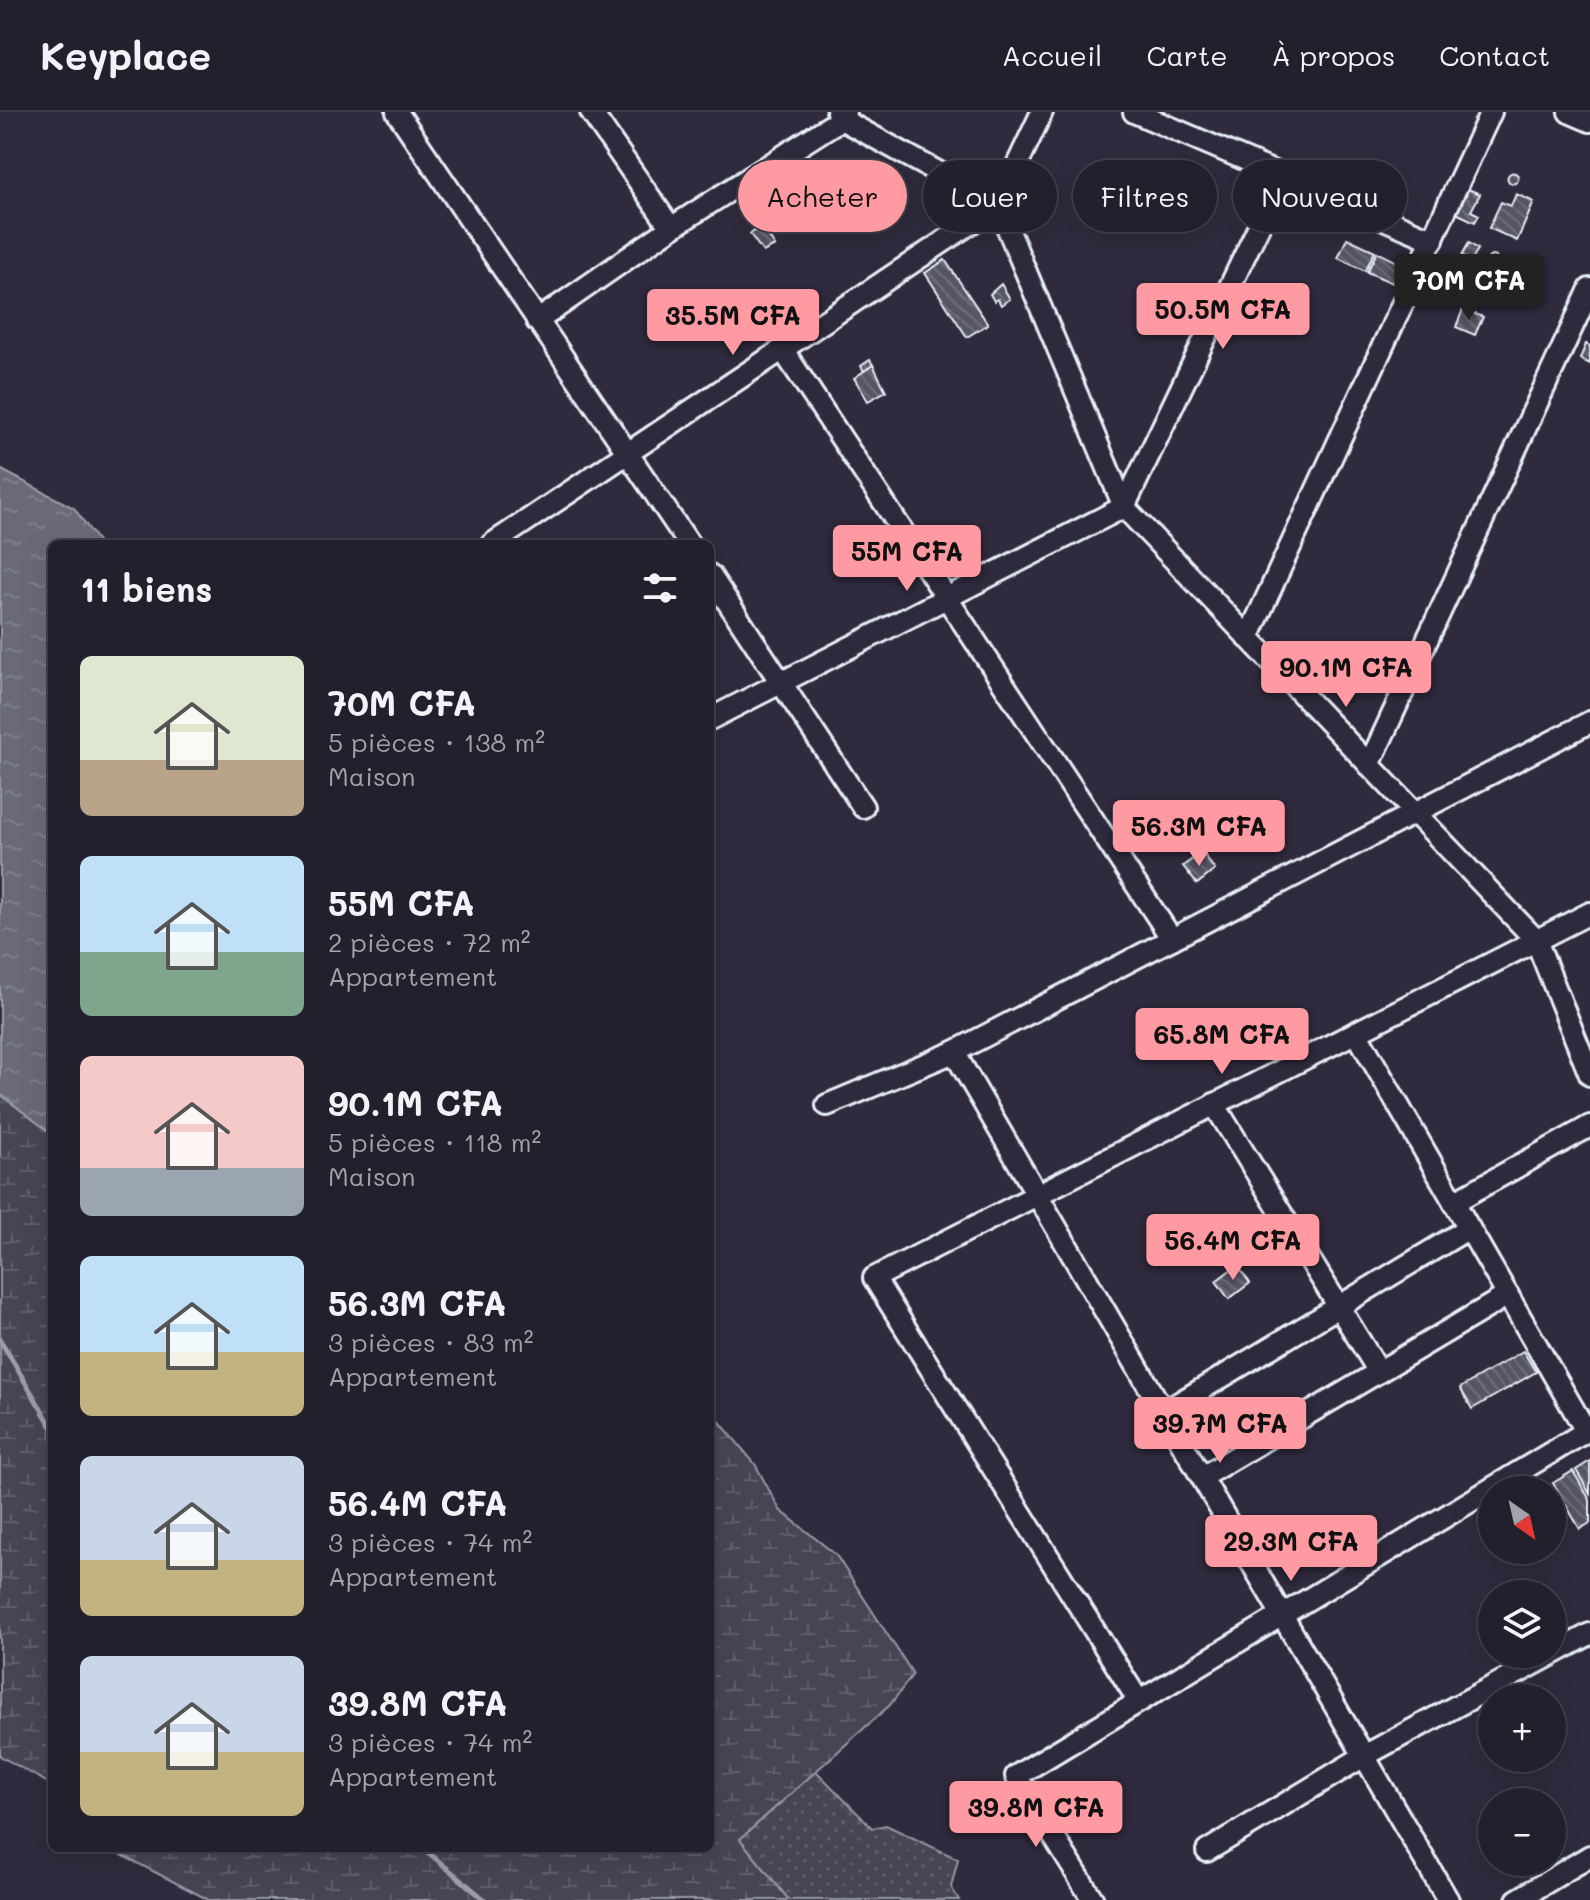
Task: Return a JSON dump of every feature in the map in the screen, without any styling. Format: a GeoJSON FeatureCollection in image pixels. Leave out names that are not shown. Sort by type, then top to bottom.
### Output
{"type":"FeatureCollection","features":[{"type":"Feature","properties":{"kind":"street"},"geometry":{"type":"LineString","coordinates":[[397,112],[686,540]]}},
{"type":"Feature","properties":{"kind":"street"},"geometry":{"type":"LineString","coordinates":[[591,112],[671,228]]}},
{"type":"Feature","properties":{"kind":"street"},"geometry":{"type":"LineString","coordinates":[[1019,160],[1042,112]]}},
{"type":"Feature","properties":{"kind":"street"},"geometry":{"type":"LineString","coordinates":[[1134,112],[1246,160]]}},
{"type":"Feature","properties":{"kind":"street"},"geometry":{"type":"LineString","coordinates":[[1248,638],[1491,112]]}},
{"type":"Feature","properties":{"kind":"street"},"geometry":{"type":"LineString","coordinates":[[1569,112],[1590,121]]}},
{"type":"Feature","properties":{"kind":"street"},"geometry":{"type":"LineString","coordinates":[[537,321],[841,114],[923,162]]}},
{"type":"Feature","properties":{"kind":"street"},"geometry":{"type":"LineString","coordinates":[[1407,229],[1433,240]]}},
{"type":"Feature","properties":{"kind":"street"},"geometry":{"type":"LineString","coordinates":[[498,540],[958,232]]}},
{"type":"Feature","properties":{"kind":"street"},"geometry":{"type":"LineString","coordinates":[[1009,232],[1124,507],[1536,940],[1590,1075]]}},
{"type":"Feature","properties":{"kind":"street"},"geometry":{"type":"LineString","coordinates":[[714,717],[1124,507],[1256,232]]}},
{"type":"Feature","properties":{"kind":"street"},"geometry":{"type":"LineString","coordinates":[[1369,765],[1590,289]]}},
{"type":"Feature","properties":{"kind":"street"},"geometry":{"type":"LineString","coordinates":[[783,350],[1172,939]]}},
{"type":"Feature","properties":{"kind":"street"},"geometry":{"type":"LineString","coordinates":[[714,581],[863,807]]}},
{"type":"Feature","properties":{"kind":"street"},"geometry":{"type":"LineString","coordinates":[[827,1105],[954,1052],[1585,725],[1590,705]]}},
{"type":"Feature","properties":{"kind":"street"},"geometry":{"type":"LineString","coordinates":[[1138,1700],[874,1278],[1590,913]]}},
{"type":"Feature","properties":{"kind":"street"},"geometry":{"type":"LineString","coordinates":[[1093,1900],[1016,1776],[1588,1430],[1356,1032]]}},
{"type":"Feature","properties":{"kind":"street"},"geometry":{"type":"LineString","coordinates":[[954,1052],[1448,1900]]}},
{"type":"Feature","properties":{"kind":"street"},"geometry":{"type":"LineString","coordinates":[[1214,1104],[1379,1372]]}},
{"type":"Feature","properties":{"kind":"street"},"geometry":{"type":"LineString","coordinates":[[1454,1202],[1590,1126]]}},
{"type":"Feature","properties":{"kind":"street"},"geometry":{"type":"LineString","coordinates":[[1164,1412],[1469,1228]]}},
{"type":"Feature","properties":{"kind":"street"},"geometry":{"type":"LineString","coordinates":[[1202,1477],[1508,1295]]}},
{"type":"Feature","properties":{"kind":"street"},"geometry":{"type":"LineString","coordinates":[[1207,1851],[1364,1756],[1590,1634]]}},
{"type":"Feature","properties":{"kind":"street"},"geometry":{"type":"LineString","coordinates":[[1517,1900],[1590,1856]]}},
{"type":"Feature","properties":{"kind":"green space"},"geometry":{"type":"Polygon","coordinates":[[[0,1094],[48,1131],[48,1783],[0,1756],[0,1094]]]}},
{"type":"Feature","properties":{"kind":"green space"},"geometry":{"type":"Polygon","coordinates":[[[714,1415],[755,1464],[780,1510],[836,1555],[913,1674],[890,1705],[740,1839],[789,1900],[209,1900],[116,1852],[714,1852],[714,1415]]]}},
{"type":"Feature","properties":{"kind":"green space"},"geometry":{"type":"Polygon","coordinates":[[[816,1771],[872,1828],[886,1825],[958,1859],[951,1887],[959,1900],[789,1900],[739,1840],[816,1771]]]}},
{"type":"Feature","properties":{"kind":"water"},"geometry":{"type":"Polygon","coordinates":[[[0,469],[74,508],[97,540],[48,540],[48,1131],[0,1094],[0,469]]]}},
{"type":"Feature","properties":{"kind":"building"},"geometry":{"type":"Polygon","coordinates":[[[1513,172],[1519,178],[1513,184],[1507,178],[1513,172]]]}},
{"type":"Feature","properties":{"kind":"building"},"geometry":{"type":"Polygon","coordinates":[[[1468,189],[1480,194],[1471,211],[1479,215],[1475,222],[1456,213],[1468,189]]]}},
{"type":"Feature","properties":{"kind":"building"},"geometry":{"type":"Polygon","coordinates":[[[1516,194],[1534,202],[1517,241],[1489,228],[1501,202],[1511,206],[1516,194]]]}},
{"type":"Feature","properties":{"kind":"building"},"geometry":{"type":"Polygon","coordinates":[[[766,232],[775,246],[763,252],[750,234],[766,232]]]}},
{"type":"Feature","properties":{"kind":"building"},"geometry":{"type":"Polygon","coordinates":[[[1347,238],[1375,251],[1365,271],[1338,258],[1347,238]]]}},
{"type":"Feature","properties":{"kind":"building"},"geometry":{"type":"Polygon","coordinates":[[[1469,243],[1478,249],[1471,261],[1462,255],[1469,243]]]}},
{"type":"Feature","properties":{"kind":"building"},"geometry":{"type":"Polygon","coordinates":[[[1377,252],[1403,265],[1395,284],[1367,272],[1377,252]]]}},
{"type":"Feature","properties":{"kind":"building"},"geometry":{"type":"Polygon","coordinates":[[[1493,256],[1499,262],[1493,268],[1487,262],[1493,256]]]}},
{"type":"Feature","properties":{"kind":"building"},"geometry":{"type":"Polygon","coordinates":[[[945,260],[988,324],[967,337],[925,273],[945,260]]]}},
{"type":"Feature","properties":{"kind":"building"},"geometry":{"type":"Polygon","coordinates":[[[1001,284],[1010,299],[1001,305],[990,294],[1001,284]]]}},
{"type":"Feature","properties":{"kind":"building"},"geometry":{"type":"Polygon","coordinates":[[[1463,309],[1483,317],[1475,335],[1456,327],[1463,309]]]}},
{"type":"Feature","properties":{"kind":"building"},"geometry":{"type":"Polygon","coordinates":[[[1586,344],[1590,346],[1590,364],[1580,359],[1586,344]]]}},
{"type":"Feature","properties":{"kind":"building"},"geometry":{"type":"Polygon","coordinates":[[[870,360],[873,365],[864,371],[861,366],[870,360]]]}},
{"type":"Feature","properties":{"kind":"building"},"geometry":{"type":"Polygon","coordinates":[[[873,365],[886,391],[868,401],[854,378],[873,365]]]}},
{"type":"Feature","properties":{"kind":"building"},"geometry":{"type":"Polygon","coordinates":[[[1202,852],[1215,870],[1197,884],[1183,866],[1202,852]]]}},
{"type":"Feature","properties":{"kind":"building"},"geometry":{"type":"Polygon","coordinates":[[[1237,1265],[1250,1283],[1229,1299],[1216,1281],[1237,1265]]]}},
{"type":"Feature","properties":{"kind":"building"},"geometry":{"type":"Polygon","coordinates":[[[1523,1351],[1536,1372],[1472,1409],[1460,1388],[1523,1351]]]}},
{"type":"Feature","properties":{"kind":"building"},"geometry":{"type":"Polygon","coordinates":[[[1590,1461],[1590,1494],[1576,1470],[1590,1461]]]}},
{"type":"Feature","properties":{"kind":"building"},"geometry":{"type":"Polygon","coordinates":[[[1573,1471],[1590,1500],[1590,1523],[1580,1529],[1566,1505],[1565,1476],[1573,1471]]]}},
{"type":"Feature","properties":{"kind":"waterway"},"geometry":{"type":"LineString","coordinates":[[0,1340],[48,1420]]}},
{"type":"Feature","properties":{"kind":"waterway"},"geometry":{"type":"LineString","coordinates":[[428,1852],[485,1900]]}}]}
